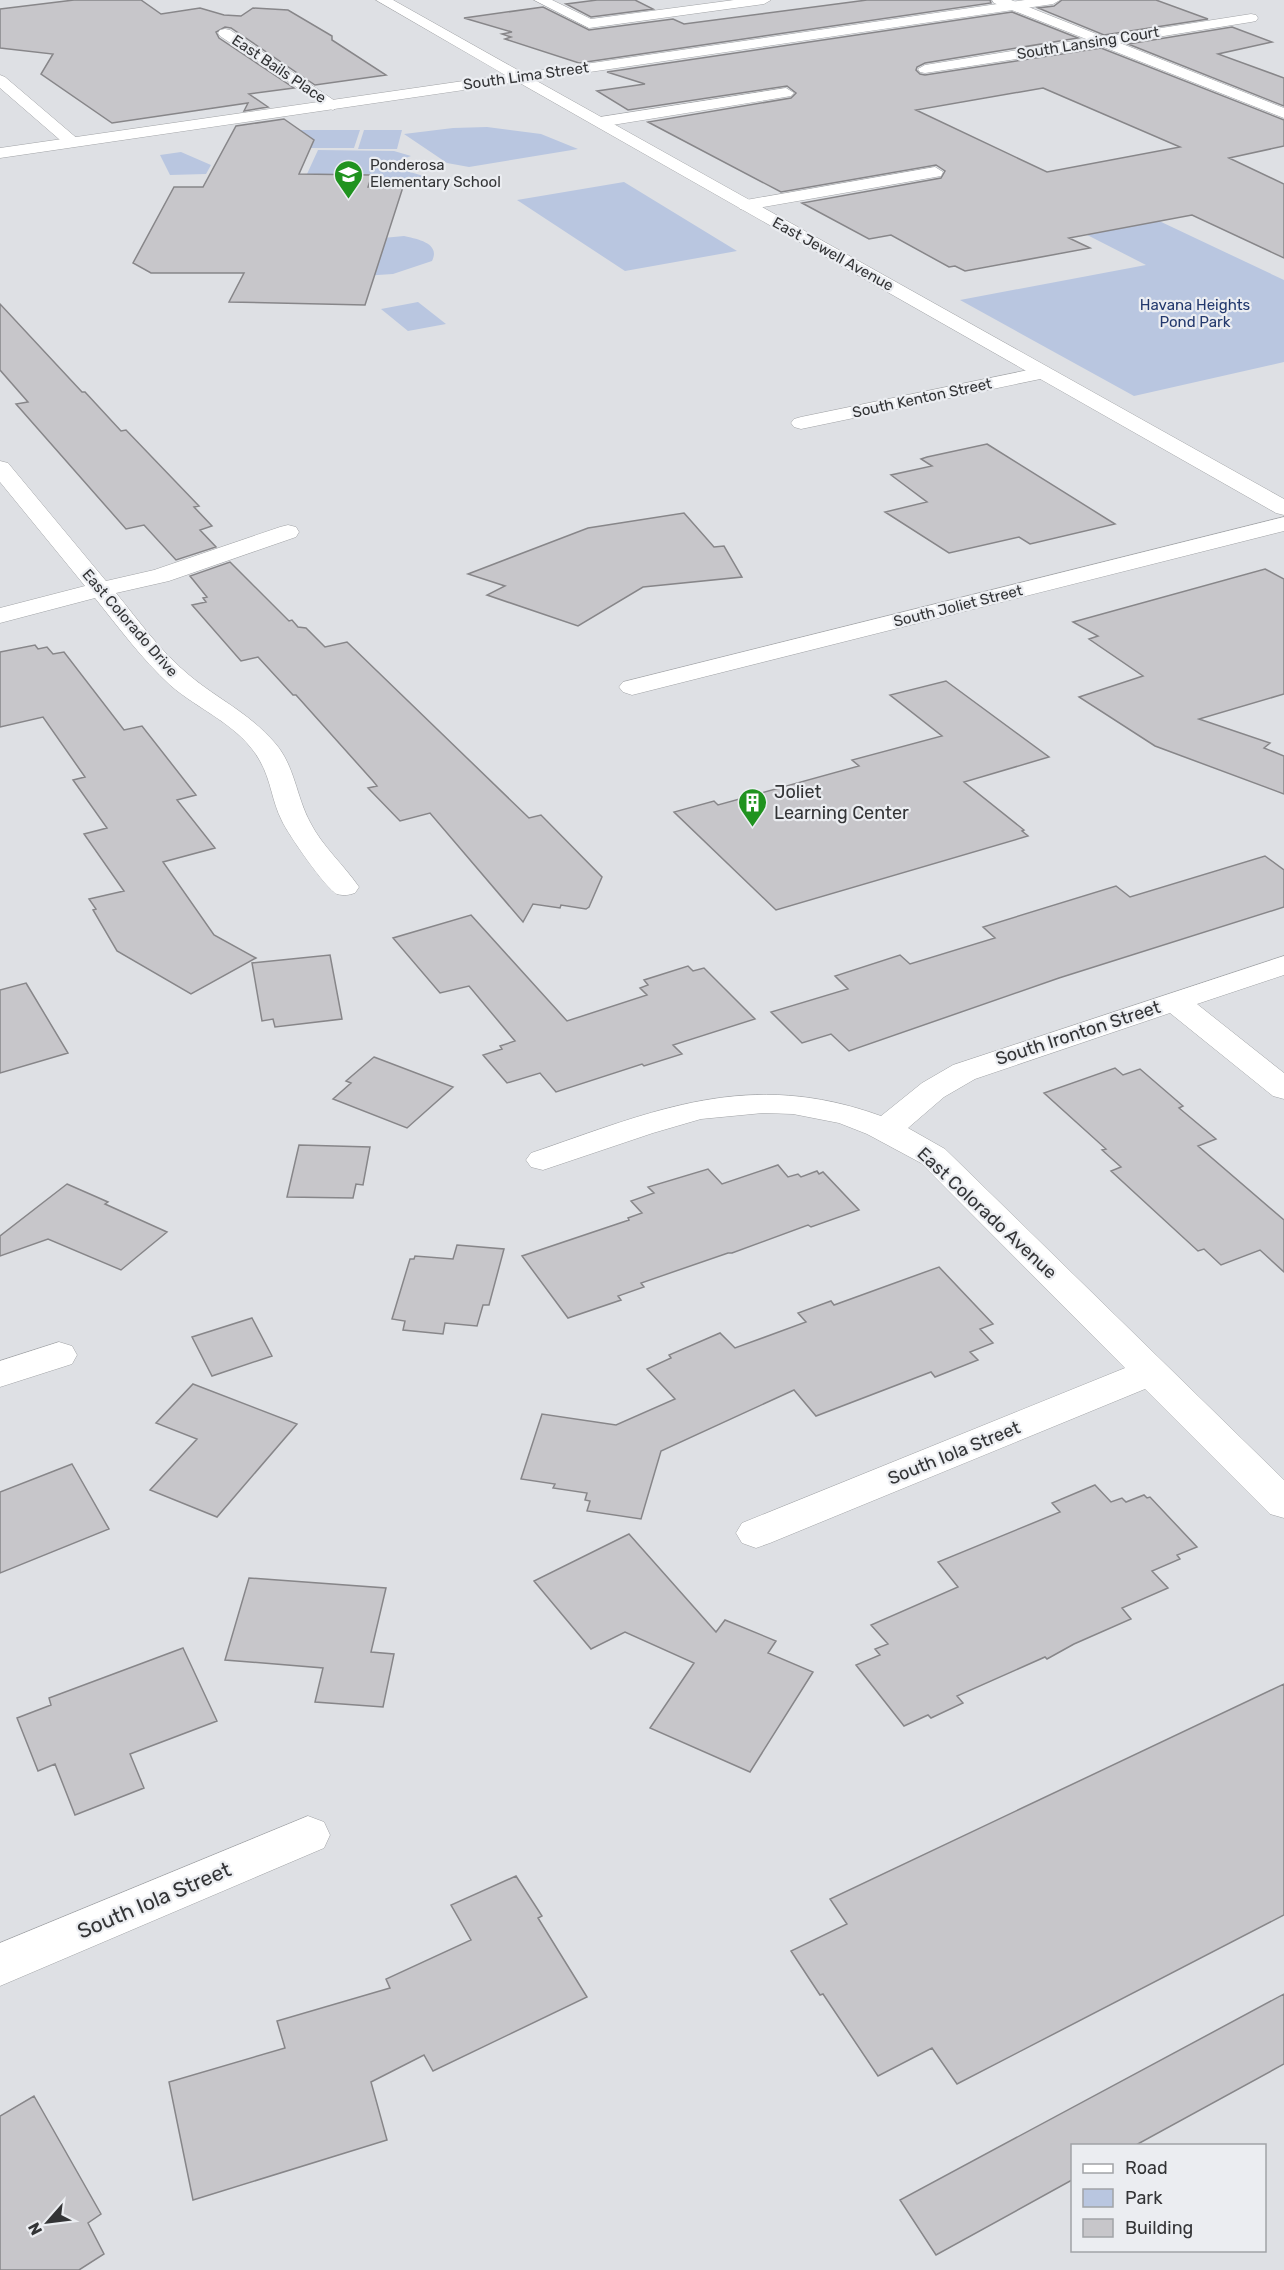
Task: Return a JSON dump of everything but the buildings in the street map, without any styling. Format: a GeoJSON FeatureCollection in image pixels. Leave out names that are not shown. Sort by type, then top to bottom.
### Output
{"type":"FeatureCollection","features":[{"type":"Feature","properties":{"kind":"street","name":"East Jewell Avenue"},"geometry":{"type":"LineString","coordinates":[[383,0],[1284,508]]}},
{"type":"Feature","properties":{"kind":"street"},"geometry":{"type":"LineString","coordinates":[[541,0],[589,24],[724,2],[764,0]]}},
{"type":"Feature","properties":{"kind":"street","name":"South Lima Street"},"geometry":{"type":"LineString","coordinates":[[0,153],[1007,3],[1053,0]]}},
{"type":"Feature","properties":{"kind":"street"},"geometry":{"type":"LineString","coordinates":[[1007,3],[1282,110]]}},
{"type":"Feature","properties":{"kind":"street","name":"South Lansing Court"},"geometry":{"type":"LineString","coordinates":[[925,69],[1251,18]]}},
{"type":"Feature","properties":{"kind":"street","name":"East Bails Place"},"geometry":{"type":"LineString","coordinates":[[225,33],[333,105]]}},
{"type":"Feature","properties":{"kind":"street"},"geometry":{"type":"LineString","coordinates":[[0,80],[73,142]]}},
{"type":"Feature","properties":{"kind":"street"},"geometry":{"type":"LineString","coordinates":[[600,122],[786,93]]}},
{"type":"Feature","properties":{"kind":"street"},"geometry":{"type":"LineString","coordinates":[[746,205],[935,172]]}},
{"type":"Feature","properties":{"kind":"street","name":"South Kenton Street"},"geometry":{"type":"LineString","coordinates":[[801,423],[1043,373]]}},
{"type":"Feature","properties":{"kind":"street","name":"East Colorado Drive"},"geometry":{"type":"LineString","coordinates":[[0,468],[157,658],[181,681],[243,724],[267,750],[278,769],[295,820],[307,840],[345,887]]}},
{"type":"Feature","properties":{"kind":"street","name":"South Joliet Street"},"geometry":{"type":"LineString","coordinates":[[632,687],[1284,524]]}},
{"type":"Feature","properties":{"kind":"street"},"geometry":{"type":"LineString","coordinates":[[0,616],[47,602],[194,566],[248,544],[288,532]]}},
{"type":"Feature","properties":{"kind":"street","name":"South Ironton Street"},"geometry":{"type":"LineString","coordinates":[[887,1128],[933,1090],[964,1072],[1284,965]]}},
{"type":"Feature","properties":{"kind":"street"},"geometry":{"type":"LineString","coordinates":[[1174,1001],[1284,1089]]}},
{"type":"Feature","properties":{"kind":"street","name":"East Colorado Avenue"},"geometry":{"type":"LineString","coordinates":[[543,1160],[691,1112],[750,1103],[801,1105],[850,1114],[887,1128],[933,1156],[1284,1504]]}},
{"type":"Feature","properties":{"kind":"street"},"geometry":{"type":"LineString","coordinates":[[0,1374],[59,1355]]}},
{"type":"Feature","properties":{"kind":"street","name":"South Iola Street"},"geometry":{"type":"LineString","coordinates":[[756,1533],[1151,1372]]}},
{"type":"Feature","properties":{"kind":"street","name":"South Iola Street"},"geometry":{"type":"LineString","coordinates":[[0,1965],[308,1835]]}},
{"type":"Feature","properties":{"kind":"green space"},"geometry":{"type":"Polygon","coordinates":[[[487,127],[541,134],[578,149],[469,167],[447,163],[404,134],[453,128],[487,127]]]}},
{"type":"Feature","properties":{"kind":"green space"},"geometry":{"type":"Polygon","coordinates":[[[292,130],[360,130],[354,148],[284,148],[292,130]]]}},
{"type":"Feature","properties":{"kind":"green space"},"geometry":{"type":"Polygon","coordinates":[[[364,130],[402,130],[397,149],[358,149],[364,130]]]}},
{"type":"Feature","properties":{"kind":"green space"},"geometry":{"type":"Polygon","coordinates":[[[318,150],[394,151],[411,156],[386,165],[444,182],[434,185],[375,186],[379,174],[307,174],[318,150]]]}},
{"type":"Feature","properties":{"kind":"green space"},"geometry":{"type":"Polygon","coordinates":[[[181,152],[211,165],[206,174],[170,175],[160,155],[181,152]]]}},
{"type":"Feature","properties":{"kind":"green space"},"geometry":{"type":"Polygon","coordinates":[[[624,182],[737,251],[625,271],[517,200],[624,182]]]}},
{"type":"Feature","properties":{"kind":"green space","name":"Havana Heights Pond Park"},"geometry":{"type":"Polygon","coordinates":[[[1119,202],[1284,280],[1284,362],[1134,396],[960,300],[1146,265],[1048,215],[1119,202]]]}},
{"type":"Feature","properties":{"kind":"green space"},"geometry":{"type":"Polygon","coordinates":[[[404,236],[421,240],[431,246],[434,255],[432,261],[393,274],[362,276],[383,238],[404,236]]]}},
{"type":"Feature","properties":{"kind":"green space"},"geometry":{"type":"Polygon","coordinates":[[[418,302],[446,324],[408,331],[381,309],[418,302]]]}},
{"type":"Feature","properties":{"kind":"place","name":"Ponderosa Elementary School"},"geometry":{"type":"Point","coordinates":[349,200]}},
{"type":"Feature","properties":{"kind":"place","name":"Joliet Learning Center"},"geometry":{"type":"Point","coordinates":[753,828]}}]}
